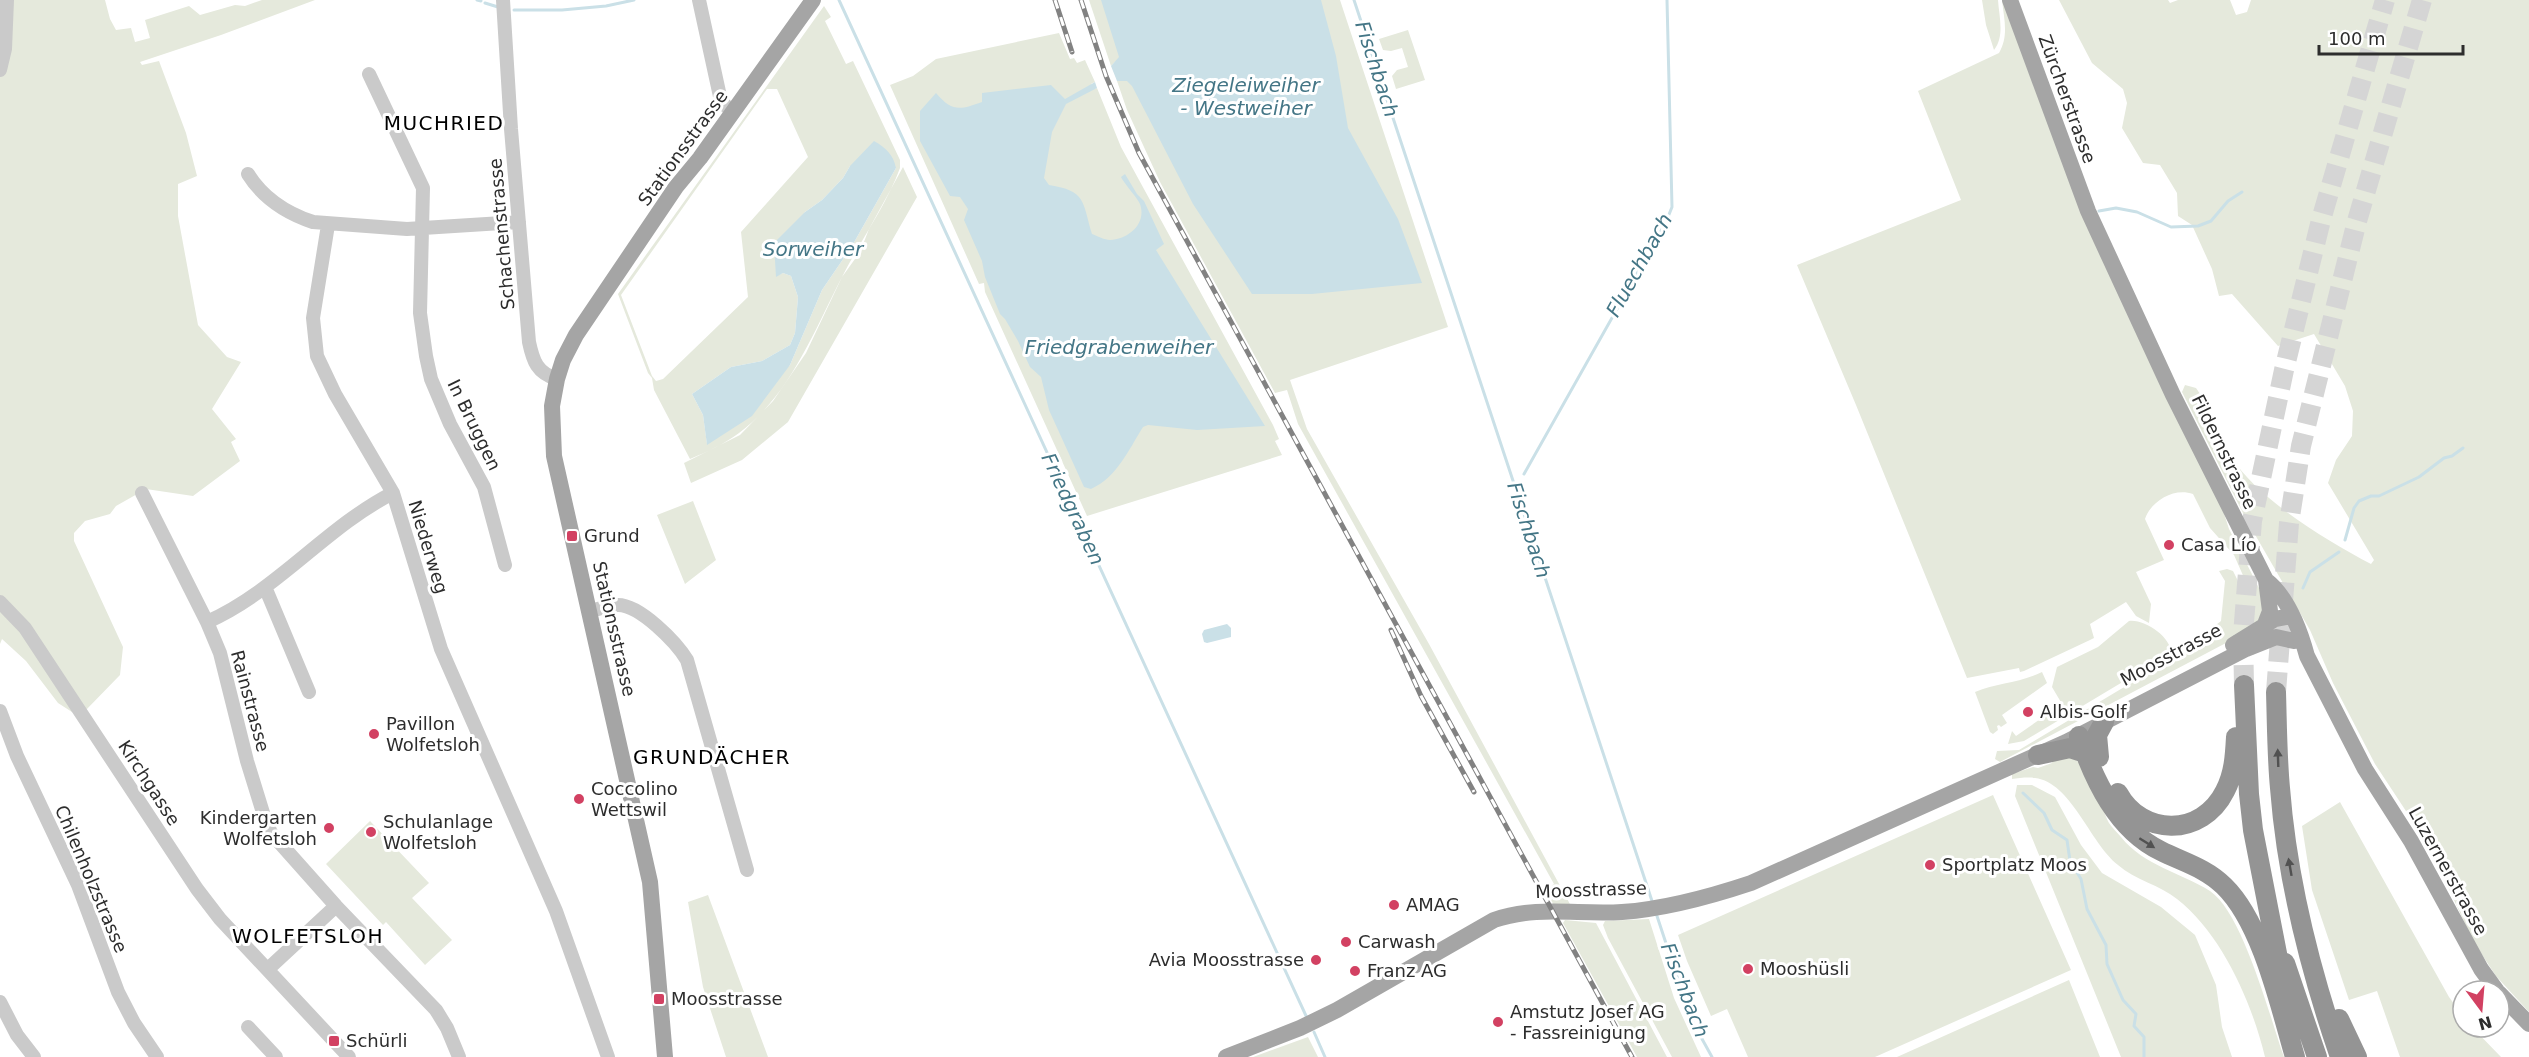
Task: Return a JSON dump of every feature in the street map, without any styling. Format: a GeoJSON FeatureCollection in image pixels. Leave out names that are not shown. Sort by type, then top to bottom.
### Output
{"type":"FeatureCollection","features":[{"type":"Feature","properties":{"kind":"highway"},"geometry":{"type":"LineString","coordinates":[[2085,741],[2122,801],[2134,814],[2162,825],[2182,825],[2195,820],[2214,807],[2230,779],[2235,763],[2240,686],[2255,840],[2280,973],[2304,1057]]}},
{"type":"Feature","properties":{"kind":"highway"},"geometry":{"type":"LineString","coordinates":[[2276,692],[2280,788],[2287,849],[2299,918],[2340,1057]]}},
{"type":"Feature","properties":{"kind":"highway"},"geometry":{"type":"LineString","coordinates":[[2038,755],[2070,748],[2097,735],[2104,722]]}},
{"type":"Feature","properties":{"kind":"highway"},"geometry":{"type":"LineString","coordinates":[[2085,741],[2109,801],[2131,831],[2162,852],[2204,870],[2224,886],[2235,899],[2254,933],[2295,1057]]}},
{"type":"Feature","properties":{"kind":"highway"},"geometry":{"type":"LineString","coordinates":[[2269,915],[2317,1057]]}},
{"type":"Feature","properties":{"kind":"highway"},"geometry":{"type":"LineString","coordinates":[[2299,918],[2333,1007],[2357,1057]]}},
{"type":"Feature","properties":{"kind":"main road","name":"Stationsstrasse"},"geometry":{"type":"LineString","coordinates":[[665,1057],[650,882],[554,456],[552,406],[563,360],[590,313],[676,187],[733,113],[813,0]]}},
{"type":"Feature","properties":{"kind":"main road","name":"Zürcherstrasse"},"geometry":{"type":"LineString","coordinates":[[2010,0],[2088,211]]}},
{"type":"Feature","properties":{"kind":"main road","name":"Fildernstrasse"},"geometry":{"type":"LineString","coordinates":[[2088,211],[2173,395],[2266,580]]}},
{"type":"Feature","properties":{"kind":"main road"},"geometry":{"type":"LineString","coordinates":[[2266,580],[2286,619],[2294,641],[2307,656]]}},
{"type":"Feature","properties":{"kind":"main road"},"geometry":{"type":"LineString","coordinates":[[2265,624],[2270,611],[2266,580]]}},
{"type":"Feature","properties":{"kind":"main road"},"geometry":{"type":"LineString","coordinates":[[2286,619],[2302,636],[2307,656]]}},
{"type":"Feature","properties":{"kind":"main road","name":"Moosstrasse"},"geometry":{"type":"LineString","coordinates":[[2000,770],[2004,765],[2085,741],[2265,624],[2286,619]]}},
{"type":"Feature","properties":{"kind":"main road","name":"Moosstrasse"},"geometry":{"type":"LineString","coordinates":[[2246,649],[2286,619]]}},
{"type":"Feature","properties":{"kind":"main road","name":"Moosstrasse"},"geometry":{"type":"LineString","coordinates":[[2085,741],[2104,722],[2246,649],[2276,637],[2294,641]]}},
{"type":"Feature","properties":{"kind":"main road","name":"Luzernerstrasse"},"geometry":{"type":"LineString","coordinates":[[2307,656],[2365,769],[2411,841],[2488,979]]}},
{"type":"Feature","properties":{"kind":"main road","name":"Moosstrasse"},"geometry":{"type":"LineString","coordinates":[[1226,1057],[1281,1036],[1337,1010],[1482,926],[1510,914],[1535,911],[1618,913],[1653,909],[1708,897],[1787,868],[2000,770],[2038,755]]}},
{"type":"Feature","properties":{"kind":"main road","name":"Luzernerstrasse"},"geometry":{"type":"LineString","coordinates":[[2511,1005],[2529,1024]]}},
{"type":"Feature","properties":{"kind":"street"},"geometry":{"type":"LineString","coordinates":[[0,70],[5,50],[7,0]]}},
{"type":"Feature","properties":{"kind":"street","name":"Schachenstrasse"},"geometry":{"type":"LineString","coordinates":[[503,0],[531,350],[538,368],[543,373],[557,379]]}},
{"type":"Feature","properties":{"kind":"street"},"geometry":{"type":"LineString","coordinates":[[699,0],[721,102],[733,113]]}},
{"type":"Feature","properties":{"kind":"street","name":"In Bruggen"},"geometry":{"type":"LineString","coordinates":[[369,74],[423,188],[420,313],[426,356],[439,402],[484,487],[505,565]]}},
{"type":"Feature","properties":{"kind":"street"},"geometry":{"type":"LineString","coordinates":[[248,174],[258,190],[284,210],[299,218],[328,225],[423,228],[519,222]]}},
{"type":"Feature","properties":{"kind":"street","name":"Niederweg"},"geometry":{"type":"LineString","coordinates":[[328,225],[313,318],[317,356],[334,394],[393,493],[441,650],[556,911],[609,1057]]}},
{"type":"Feature","properties":{"kind":"street","name":"Rainstrasse"},"geometry":{"type":"LineString","coordinates":[[142,493],[207,622],[227,675],[248,761],[267,825],[282,846],[336,906],[436,1010],[447,1028],[459,1057]]}},
{"type":"Feature","properties":{"kind":"street"},"geometry":{"type":"LineString","coordinates":[[207,622],[223,615],[265,587],[356,515],[393,493]]}},
{"type":"Feature","properties":{"kind":"street"},"geometry":{"type":"LineString","coordinates":[[265,587],[309,692]]}},
{"type":"Feature","properties":{"kind":"street","name":"Kirchgasse"},"geometry":{"type":"LineString","coordinates":[[0,602],[25,628],[197,889],[220,919],[349,1057]]}},
{"type":"Feature","properties":{"kind":"street"},"geometry":{"type":"LineString","coordinates":[[590,611],[617,605],[635,611],[666,634],[687,660],[747,870]]}},
{"type":"Feature","properties":{"kind":"street","name":"Chilenholzstrasse"},"geometry":{"type":"LineString","coordinates":[[0,711],[17,756],[78,885],[118,992],[157,1057]]}},
{"type":"Feature","properties":{"kind":"street"},"geometry":{"type":"LineString","coordinates":[[268,969],[336,906]]}},
{"type":"Feature","properties":{"kind":"street"},"geometry":{"type":"LineString","coordinates":[[0,1002],[17,1035],[34,1057]]}},
{"type":"Feature","properties":{"kind":"street"},"geometry":{"type":"LineString","coordinates":[[248,1027],[276,1057]]}},
{"type":"Feature","properties":{"kind":"shaded area"},"geometry":{"type":"Polygon","coordinates":[[[0,0],[105,0],[110,19],[116,30],[131,28],[135,42],[150,38],[145,20],[189,6],[200,15],[235,5],[245,6],[262,0],[315,0],[140,62],[142,65],[159,61],[186,133],[197,176],[178,184],[178,216],[198,325],[227,357],[241,362],[212,409],[236,439],[231,442],[240,461],[193,496],[146,489],[116,506],[110,514],[85,521],[74,533],[74,541],[123,647],[120,675],[85,711],[72,712],[58,703],[26,661],[2,639],[0,644],[0,0]]]}},
{"type":"Feature","properties":{"kind":"shaded area","name":"Ziegeleiweiher - Westweiher"},"geometry":{"type":"Polygon","coordinates":[[[1089,0],[1340,0],[1448,327],[1290,380],[1307,429],[1429,644],[1571,906],[1554,906],[1546,889],[1554,884],[1298,424],[1287,390],[1275,393],[1160,182],[1127,110],[1117,81],[1121,81],[1115,62],[1111,66],[1089,0]]]}},
{"type":"Feature","properties":{"kind":"shaded area"},"geometry":{"type":"Polygon","coordinates":[[[1982,0],[1998,0],[2000,32],[1994,50],[1986,25],[1982,0]]]}},
{"type":"Feature","properties":{"kind":"shaded area"},"geometry":{"type":"Polygon","coordinates":[[[2002,0],[2004,0],[2217,492],[2229,529],[2264,598],[2266,614],[2243,634],[2000,762],[1995,759],[1997,751],[2019,750],[2176,656],[2221,621],[2225,581],[2219,571],[2227,569],[2233,571],[2243,591],[2249,589],[2234,555],[2210,528],[2193,494],[2178,492],[2171,494],[2158,501],[2145,519],[2164,560],[2136,572],[2151,604],[2149,623],[2136,616],[2126,602],[2090,624],[2094,638],[2090,640],[2024,671],[2020,672],[2019,668],[1967,678],[1797,265],[1961,200],[1918,91],[1999,53],[2005,34],[2002,0]]]}},
{"type":"Feature","properties":{"kind":"shaded area"},"geometry":{"type":"Polygon","coordinates":[[[2059,0],[2168,0],[2170,3],[2178,0],[2230,0],[2236,15],[2247,12],[2251,0],[2529,0],[2529,1012],[2511,992],[2511,979],[2499,979],[2473,941],[2429,846],[2375,764],[2333,683],[2310,630],[2246,519],[2182,392],[2185,385],[2196,388],[2232,458],[2259,489],[2295,518],[2371,564],[2374,560],[2328,483],[2336,460],[2352,436],[2353,411],[2345,386],[2314,334],[2278,346],[2232,294],[2219,296],[2212,269],[2192,225],[2178,216],[2177,193],[2160,165],[2143,163],[2122,128],[2127,103],[2123,89],[2092,63],[2059,0]]]}},
{"type":"Feature","properties":{"kind":"shaded area"},"geometry":{"type":"Polygon","coordinates":[[[824,6],[831,17],[825,21],[846,64],[853,61],[900,160],[900,168],[888,196],[787,381],[757,418],[739,433],[715,448],[690,459],[654,390],[652,378],[648,373],[618,294],[824,6]],[[767,89],[621,295],[652,376],[656,381],[663,379],[748,297],[741,232],[808,157],[777,89],[767,89]],[[850,166],[843,178],[822,200],[805,212],[776,276],[783,273],[791,276],[798,297],[795,333],[790,345],[762,361],[731,367],[692,394],[703,415],[707,444],[790,365],[822,290],[852,246],[896,168],[850,166]]]}},
{"type":"Feature","properties":{"kind":"shaded area"},"geometry":{"type":"Polygon","coordinates":[[[1408,30],[1425,80],[1396,89],[1392,76],[1397,70],[1408,67],[1402,48],[1391,51],[1383,50],[1379,39],[1408,30]]]}},
{"type":"Feature","properties":{"kind":"shaded area","name":"Friedgrabenweiher"},"geometry":{"type":"Polygon","coordinates":[[[1059,33],[1070,59],[1074,58],[1077,63],[1085,60],[1095,82],[1091,84],[1094,89],[1097,88],[1121,147],[1273,425],[1279,439],[1275,441],[1282,455],[1087,516],[985,292],[984,283],[979,284],[890,85],[913,76],[936,59],[1059,33]]]}},
{"type":"Feature","properties":{"kind":"shaded area"},"geometry":{"type":"Polygon","coordinates":[[[903,167],[917,197],[788,422],[742,460],[691,483],[684,463],[740,435],[773,401],[806,353],[842,277],[860,252],[869,229],[903,167]]]}},
{"type":"Feature","properties":{"kind":"shaded area"},"geometry":{"type":"Polygon","coordinates":[[[693,501],[716,560],[685,584],[657,515],[693,501]]]}},
{"type":"Feature","properties":{"kind":"shaded area"},"geometry":{"type":"Polygon","coordinates":[[[2129,621],[2142,623],[2156,630],[2167,641],[2171,653],[2024,741],[2008,744],[2012,731],[2016,736],[2062,704],[2052,687],[2057,667],[2098,647],[2129,621]]]}},
{"type":"Feature","properties":{"kind":"shaded area"},"geometry":{"type":"Polygon","coordinates":[[[2042,672],[2047,683],[2002,715],[2007,723],[2001,727],[1997,726],[1998,730],[1993,734],[1990,732],[1975,692],[2042,672]]]}},
{"type":"Feature","properties":{"kind":"shaded area"},"geometry":{"type":"Polygon","coordinates":[[[2067,756],[2084,767],[2094,784],[2109,823],[2130,847],[2151,862],[2199,884],[2222,903],[2234,921],[2244,943],[2284,1057],[2265,1057],[2252,1014],[2233,971],[2208,931],[2193,914],[2170,894],[2132,875],[2118,865],[2098,843],[2070,801],[2059,790],[2048,782],[2035,778],[2012,779],[2012,774],[2052,763],[2054,757],[2067,756]]]}},
{"type":"Feature","properties":{"kind":"shaded area"},"geometry":{"type":"Polygon","coordinates":[[[2017,785],[2032,785],[2055,797],[2081,845],[2102,873],[2161,907],[2195,935],[2216,985],[2222,1027],[2232,1057],[2121,1057],[2015,796],[2017,785]]]}},
{"type":"Feature","properties":{"kind":"shaded area","name":"Sportplatz Moos"},"geometry":{"type":"Polygon","coordinates":[[[1993,795],[2071,970],[1875,1057],[1748,1057],[1727,1009],[1711,1016],[1678,935],[1993,795]]]}},
{"type":"Feature","properties":{"kind":"shaded area"},"geometry":{"type":"Polygon","coordinates":[[[2340,802],[2451,1000],[2451,1039],[2484,1039],[2501,1057],[2400,1057],[2377,991],[2349,1000],[2312,890],[2302,826],[2340,802]]]}},
{"type":"Feature","properties":{"kind":"shaded area"},"geometry":{"type":"Polygon","coordinates":[[[370,821],[429,883],[412,898],[452,940],[425,965],[386,922],[383,925],[326,864],[370,821]]]}},
{"type":"Feature","properties":{"kind":"shaded area"},"geometry":{"type":"Polygon","coordinates":[[[708,895],[768,1057],[726,1057],[703,987],[688,902],[708,895]]]}},
{"type":"Feature","properties":{"kind":"shaded area"},"geometry":{"type":"Polygon","coordinates":[[[1649,919],[1674,998],[1701,1057],[1672,1057],[1603,925],[1605,921],[1649,919]]]}},
{"type":"Feature","properties":{"kind":"shaded area"},"geometry":{"type":"Polygon","coordinates":[[[1565,920],[1596,923],[1667,1057],[1637,1057],[1563,923],[1565,920]]]}},
{"type":"Feature","properties":{"kind":"shaded area"},"geometry":{"type":"Polygon","coordinates":[[[2069,980],[2100,1057],[1897,1057],[2069,980]]]}},
{"type":"Feature","properties":{"kind":"shaded area"},"geometry":{"type":"Polygon","coordinates":[[[1308,1037],[1318,1057],[1253,1057],[1308,1037]]]}},
{"type":"Feature","properties":{"kind":"water","name":"Ziegeleiweiher - Westweiher"},"geometry":{"type":"Polygon","coordinates":[[[1101,0],[1321,0],[1336,56],[1348,128],[1398,219],[1422,283],[1312,294],[1252,294],[1193,204],[1132,86],[1127,81],[1117,81],[1111,66],[1119,57],[1101,0]]]}},
{"type":"Feature","properties":{"kind":"water","name":"Friedgrabenweiher"},"geometry":{"type":"Polygon","coordinates":[[[1095,82],[1097,88],[1066,104],[1052,132],[1044,178],[1049,185],[1070,190],[1076,194],[1084,205],[1092,234],[1110,240],[1129,233],[1141,218],[1140,204],[1121,177],[1125,174],[1144,201],[1164,244],[1156,250],[1265,426],[1197,430],[1148,425],[1143,427],[1127,454],[1108,478],[1091,489],[1084,487],[1049,410],[1041,377],[1030,367],[1018,341],[1000,314],[985,277],[982,261],[964,220],[968,209],[960,197],[950,196],[920,141],[920,111],[936,93],[947,104],[962,108],[982,102],[982,93],[1051,85],[1065,99],[1095,82]]]}},
{"type":"Feature","properties":{"kind":"water","name":"Sorweiher"},"geometry":{"type":"Polygon","coordinates":[[[874,141],[888,152],[896,168],[852,246],[822,290],[790,365],[752,416],[707,445],[703,415],[692,394],[731,367],[762,361],[790,345],[795,333],[798,297],[791,276],[783,273],[776,277],[774,243],[805,212],[822,200],[874,141]]]}},
{"type":"Feature","properties":{"kind":"water"},"geometry":{"type":"Polygon","coordinates":[[[1227,624],[1231,628],[1231,637],[1204,642],[1202,634],[1204,630],[1227,624]]]}},
{"type":"Feature","properties":{"kind":"waterway"},"geometry":{"type":"LineString","coordinates":[[477,0],[481,1]]}},
{"type":"Feature","properties":{"kind":"waterway"},"geometry":{"type":"LineString","coordinates":[[514,10],[562,10],[606,6],[634,0]]}},
{"type":"Feature","properties":{"kind":"waterway","name":"Friedgraben"},"geometry":{"type":"LineString","coordinates":[[839,0],[1307,1018]]}},
{"type":"Feature","properties":{"kind":"waterway","name":"Fischbach"},"geometry":{"type":"LineString","coordinates":[[1354,0],[1653,904]]}},
{"type":"Feature","properties":{"kind":"waterway","name":"Fluechbach"},"geometry":{"type":"LineString","coordinates":[[1524,474],[1666,222],[1672,207],[1667,0]]}},
{"type":"Feature","properties":{"kind":"waterway"},"geometry":{"type":"LineString","coordinates":[[485,3],[498,7]]}},
{"type":"Feature","properties":{"kind":"waterway"},"geometry":{"type":"LineString","coordinates":[[2099,211],[2116,208],[2137,212],[2171,227],[2198,226],[2211,221],[2228,201],[2242,192]]}},
{"type":"Feature","properties":{"kind":"waterway"},"geometry":{"type":"LineString","coordinates":[[2345,540],[2354,508],[2359,501],[2371,496],[2379,496],[2419,477],[2444,458],[2452,456],[2463,448]]}},
{"type":"Feature","properties":{"kind":"waterway"},"geometry":{"type":"LineString","coordinates":[[2303,588],[2310,572],[2339,552]]}},
{"type":"Feature","properties":{"kind":"waterway"},"geometry":{"type":"LineString","coordinates":[[2023,793],[2044,813],[2052,830],[2067,840],[2070,861],[2081,879],[2087,909],[2106,945],[2107,964],[2123,1000],[2136,1014],[2134,1026],[2144,1037],[2144,1057]]}},
{"type":"Feature","properties":{"kind":"waterway","name":"Fischbach"},"geometry":{"type":"LineString","coordinates":[[1656,913],[1691,1019],[1712,1057]]}},
{"type":"Feature","properties":{"kind":"waterway","name":"Friedgraben"},"geometry":{"type":"LineString","coordinates":[[1314,1032],[1325,1057]]}},
{"type":"Feature","properties":{"kind":"tunnel"},"geometry":{"type":"LineString","coordinates":[[2244,685],[2243,635],[2252,521],[2284,370],[2321,220],[2385,0]]}},
{"type":"Feature","properties":{"kind":"tunnel"},"geometry":{"type":"LineString","coordinates":[[2276,692],[2289,523],[2301,446],[2357,221],[2422,0]]}},
{"type":"Feature","properties":{"kind":"railway"},"geometry":{"type":"LineString","coordinates":[[1055,0],[1072,52]]}},
{"type":"Feature","properties":{"kind":"railway"},"geometry":{"type":"LineString","coordinates":[[1081,0],[1106,76],[1139,153],[1632,1057]]}},
{"type":"Feature","properties":{"kind":"railway"},"geometry":{"type":"LineString","coordinates":[[1391,630],[1421,696],[1474,792]]}},
{"type":"Feature","properties":{"kind":"place","name":"Grund"},"geometry":{"type":"Point","coordinates":[572,536]}},
{"type":"Feature","properties":{"kind":"place","name":"Casa Lío"},"geometry":{"type":"Point","coordinates":[2169,545]}},
{"type":"Feature","properties":{"kind":"place","name":"Albis-Golf"},"geometry":{"type":"Point","coordinates":[2028,712]}},
{"type":"Feature","properties":{"kind":"place","name":"Pavillon Wolfetsloh"},"geometry":{"type":"Point","coordinates":[374,734]}},
{"type":"Feature","properties":{"kind":"place","name":"Coccolino Wettswil"},"geometry":{"type":"Point","coordinates":[579,799]}},
{"type":"Feature","properties":{"kind":"place","name":"Kindergarten Wolfetsloh"},"geometry":{"type":"Point","coordinates":[329,828]}},
{"type":"Feature","properties":{"kind":"place","name":"Schulanlage Wolfetsloh"},"geometry":{"type":"Point","coordinates":[371,832]}},
{"type":"Feature","properties":{"kind":"place","name":"Sportplatz Moos"},"geometry":{"type":"Point","coordinates":[1930,865]}},
{"type":"Feature","properties":{"kind":"place","name":"AMAG"},"geometry":{"type":"Point","coordinates":[1394,905]}},
{"type":"Feature","properties":{"kind":"place","name":"Carwash"},"geometry":{"type":"Point","coordinates":[1346,942]}},
{"type":"Feature","properties":{"kind":"place","name":"Avia Moosstrasse"},"geometry":{"type":"Point","coordinates":[1316,960]}},
{"type":"Feature","properties":{"kind":"place","name":"Mooshüsli"},"geometry":{"type":"Point","coordinates":[1748,969]}},
{"type":"Feature","properties":{"kind":"place","name":"Franz AG"},"geometry":{"type":"Point","coordinates":[1355,971]}},
{"type":"Feature","properties":{"kind":"place","name":"Moosstrasse"},"geometry":{"type":"Point","coordinates":[659,999]}},
{"type":"Feature","properties":{"kind":"place","name":"Amstutz Josef AG - Fassreinigung"},"geometry":{"type":"Point","coordinates":[1498,1022]}},
{"type":"Feature","properties":{"kind":"place","name":"Schürli"},"geometry":{"type":"Point","coordinates":[334,1041]}},
{"type":"Feature","properties":{"kind":"district","name":"MUCHRIED"},"geometry":{"type":"Point","coordinates":[444,123]}},
{"type":"Feature","properties":{"kind":"district","name":"GRUNDÄCHER"},"geometry":{"type":"Point","coordinates":[712,757]}},
{"type":"Feature","properties":{"kind":"district","name":"WOLFETSLOH"},"geometry":{"type":"Point","coordinates":[308,936]}}]}
